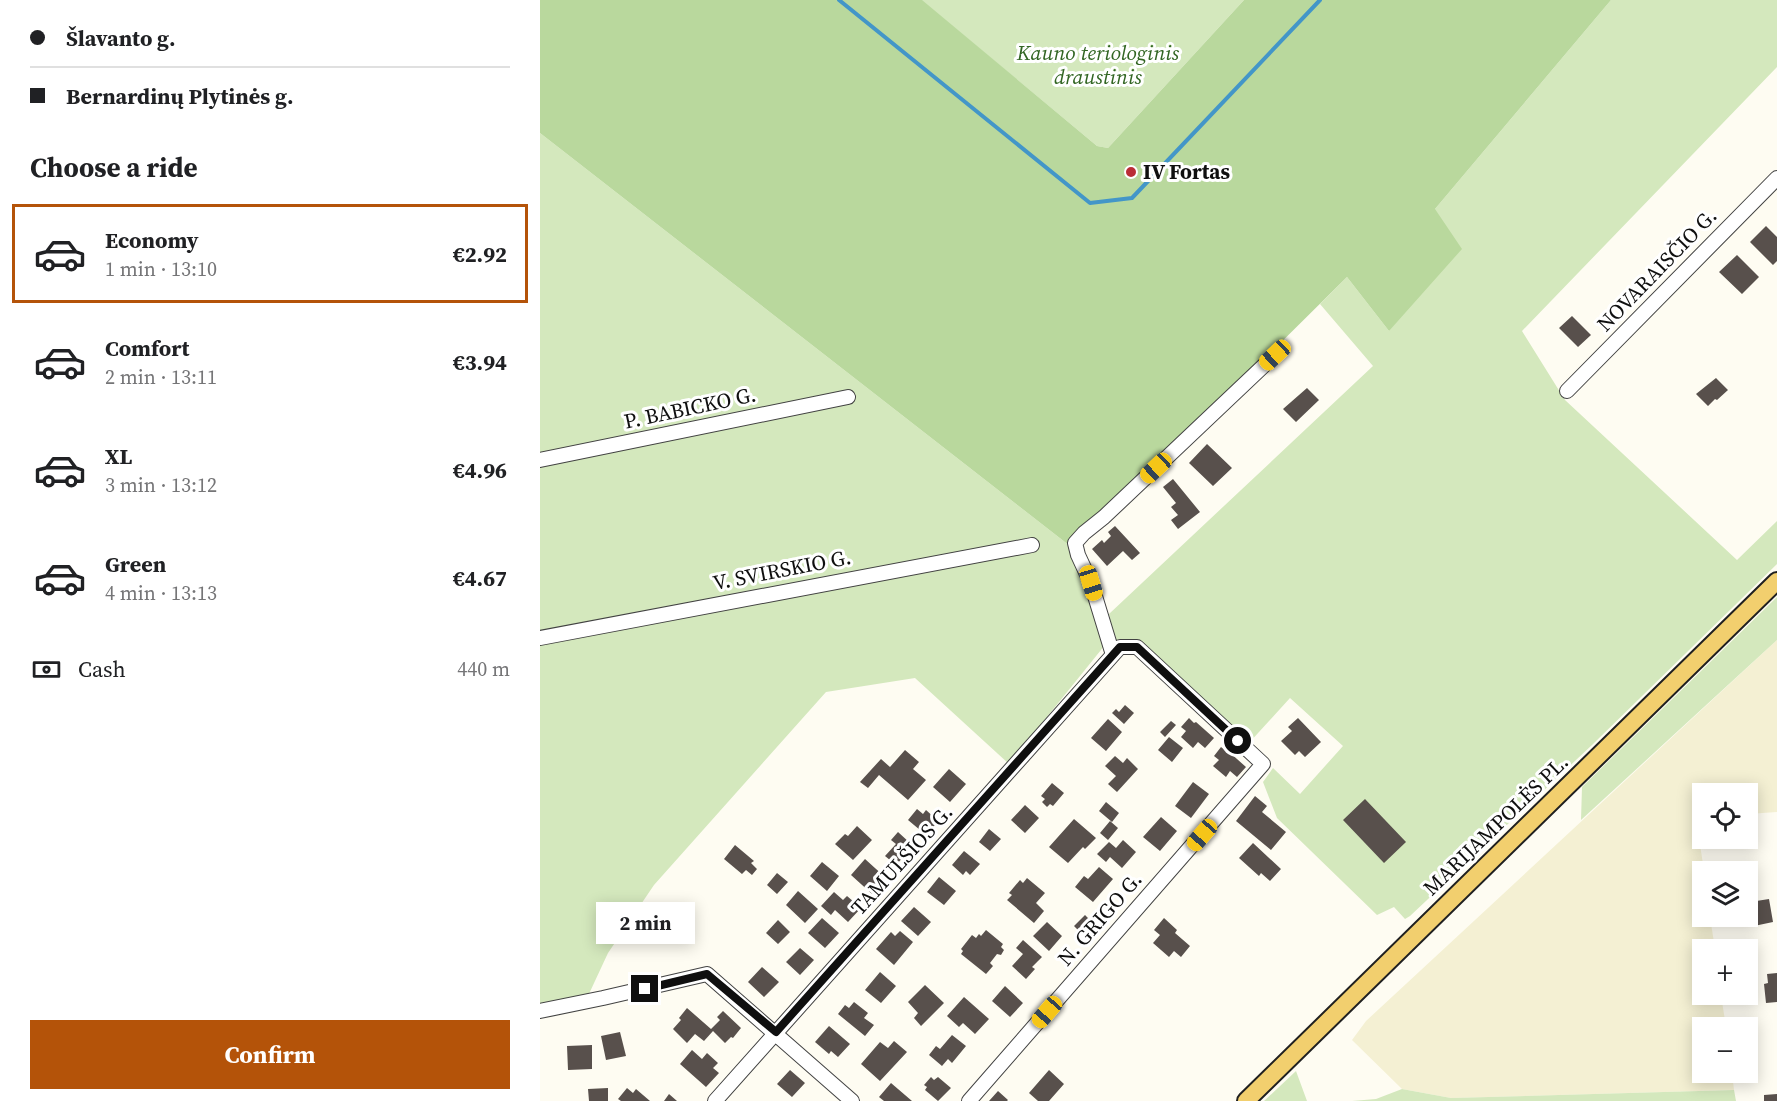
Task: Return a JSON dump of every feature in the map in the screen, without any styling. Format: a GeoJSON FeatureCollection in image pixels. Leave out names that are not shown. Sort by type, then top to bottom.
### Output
{"type":"FeatureCollection","features":[{"type":"Feature","properties":{"kind":"main road","name":"MARIJAMPOLĖS PL."},"geometry":{"type":"LineString","coordinates":[[1246,1101],[1777,581]]}},
{"type":"Feature","properties":{"kind":"street","name":"NOVARAISČIO G."},"geometry":{"type":"LineString","coordinates":[[1567,392],[1777,178]]}},
{"type":"Feature","properties":{"kind":"street"},"geometry":{"type":"LineString","coordinates":[[1117,651],[1075,543],[1275,355]]}},
{"type":"Feature","properties":{"kind":"street","name":"P. BABICKO G."},"geometry":{"type":"LineString","coordinates":[[540,460],[848,397]]}},
{"type":"Feature","properties":{"kind":"street","name":"V. SVIRSKIO G."},"geometry":{"type":"LineString","coordinates":[[540,638],[1032,544]]}},
{"type":"Feature","properties":{"kind":"street","name":"N. GRIGO G."},"geometry":{"type":"LineString","coordinates":[[969,1101],[1263,764],[1137,647],[1117,651]]}},
{"type":"Feature","properties":{"kind":"street","name":"TAMULŠIOS G."},"geometry":{"type":"LineString","coordinates":[[715,1101],[1117,651]]}},
{"type":"Feature","properties":{"kind":"street"},"geometry":{"type":"LineString","coordinates":[[540,1011],[707,974],[776,1032],[852,1101]]}},
{"type":"Feature","properties":{"kind":"shaded area"},"geometry":{"type":"Polygon","coordinates":[[[1777,640],[1777,812],[1758,813],[1758,783],[1692,783],[1692,849],[1701,849],[1702,861],[1692,861],[1692,927],[1712,927],[1713,939],[1692,939],[1692,1005],[1723,1005],[1724,1017],[1692,1017],[1692,1083],[1733,1083],[1734,1090],[1451,1098],[1402,1089],[1352,1040],[1366,1021],[1777,640]]]}},
{"type":"Feature","properties":{"kind":"green space"},"geometry":{"type":"Polygon","coordinates":[[[540,0],[922,0],[1097,146],[1108,148],[1244,0],[1611,0],[1435,209],[1462,249],[1389,331],[1347,277],[1235,388],[1127,485],[1074,538],[1070,546],[540,133],[540,0]]]}},
{"type":"Feature","properties":{"kind":"green space","name":"Kauno teriologinis draustinis"},"geometry":{"type":"Polygon","coordinates":[[[921,0],[1244,0],[1108,148],[1097,146],[921,0]]]}},
{"type":"Feature","properties":{"kind":"green space"},"geometry":{"type":"Polygon","coordinates":[[[1611,0],[1777,0],[1777,67],[1522,331],[1565,400],[1737,560],[1777,521],[1777,564],[1592,745],[1410,916],[1405,919],[1394,907],[1377,915],[1277,818],[1263,782],[1273,768],[1300,794],[1343,746],[1290,698],[1248,744],[1140,641],[1114,640],[1109,614],[1373,366],[1320,304],[1347,277],[1389,331],[1435,209],[1611,0]]]}},
{"type":"Feature","properties":{"kind":"green space"},"geometry":{"type":"Polygon","coordinates":[[[540,133],[1070,546],[1105,645],[1009,764],[915,678],[826,692],[654,885],[608,953],[588,996],[540,1006],[540,133]]]}},
{"type":"Feature","properties":{"kind":"green space"},"geometry":{"type":"Polygon","coordinates":[[[1777,597],[1777,640],[1581,820],[1582,787],[1777,597]]]}},
{"type":"Feature","properties":{"kind":"green space"},"geometry":{"type":"Polygon","coordinates":[[[1296,1071],[1307,1101],[1264,1101],[1296,1071]]]}},
{"type":"Feature","properties":{"kind":"green space"},"geometry":{"type":"Polygon","coordinates":[[[1402,1089],[1451,1098],[1734,1090],[1736,1101],[1352,1101],[1376,1099],[1402,1089]]]}},
{"type":"Feature","properties":{"kind":"building"},"geometry":{"type":"Polygon","coordinates":[[[1766,226],[1777,237],[1777,261],[1773,265],[1750,242],[1766,226]]]}},
{"type":"Feature","properties":{"kind":"building"},"geometry":{"type":"Polygon","coordinates":[[[1737,255],[1759,277],[1742,294],[1719,272],[1737,255]]]}},
{"type":"Feature","properties":{"kind":"building"},"geometry":{"type":"Polygon","coordinates":[[[1572,316],[1591,335],[1578,347],[1559,328],[1572,316]]]}},
{"type":"Feature","properties":{"kind":"building"},"geometry":{"type":"Polygon","coordinates":[[[1716,378],[1728,390],[1708,406],[1696,394],[1716,378]]]}},
{"type":"Feature","properties":{"kind":"building"},"geometry":{"type":"Polygon","coordinates":[[[1307,388],[1319,400],[1296,422],[1283,409],[1307,388]]]}},
{"type":"Feature","properties":{"kind":"building"},"geometry":{"type":"Polygon","coordinates":[[[1207,444],[1232,468],[1213,486],[1189,463],[1207,444]]]}},
{"type":"Feature","properties":{"kind":"building"},"geometry":{"type":"Polygon","coordinates":[[[1173,479],[1200,512],[1178,529],[1171,520],[1178,515],[1171,507],[1176,503],[1163,487],[1173,479]]]}},
{"type":"Feature","properties":{"kind":"building"},"geometry":{"type":"Polygon","coordinates":[[[1115,526],[1140,553],[1132,560],[1123,551],[1107,566],[1092,549],[1102,540],[1104,543],[1111,536],[1108,532],[1115,526]]]}},
{"type":"Feature","properties":{"kind":"building"},"geometry":{"type":"Polygon","coordinates":[[[1125,705],[1134,713],[1124,724],[1112,713],[1116,709],[1119,712],[1125,705]]]}},
{"type":"Feature","properties":{"kind":"building"},"geometry":{"type":"Polygon","coordinates":[[[1189,718],[1214,738],[1205,748],[1198,742],[1193,748],[1181,737],[1186,731],[1181,727],[1189,718]]]}},
{"type":"Feature","properties":{"kind":"building"},"geometry":{"type":"Polygon","coordinates":[[[1298,718],[1321,742],[1305,757],[1299,751],[1295,755],[1281,741],[1292,731],[1288,727],[1298,718]]]}},
{"type":"Feature","properties":{"kind":"building"},"geometry":{"type":"Polygon","coordinates":[[[1108,719],[1122,732],[1106,751],[1091,738],[1108,719]]]}},
{"type":"Feature","properties":{"kind":"building"},"geometry":{"type":"Polygon","coordinates":[[[1171,721],[1176,725],[1165,737],[1160,732],[1171,721]]]}},
{"type":"Feature","properties":{"kind":"building"},"geometry":{"type":"Polygon","coordinates":[[[1169,737],[1183,748],[1172,762],[1158,750],[1169,737]]]}},
{"type":"Feature","properties":{"kind":"building"},"geometry":{"type":"Polygon","coordinates":[[[1221,747],[1246,767],[1237,777],[1230,771],[1226,777],[1213,766],[1219,760],[1214,756],[1221,747]]]}},
{"type":"Feature","properties":{"kind":"building"},"geometry":{"type":"Polygon","coordinates":[[[905,750],[919,762],[913,769],[926,780],[908,800],[879,775],[868,788],[860,782],[881,759],[890,767],[905,750]]]}},
{"type":"Feature","properties":{"kind":"building"},"geometry":{"type":"Polygon","coordinates":[[[1115,756],[1123,763],[1127,758],[1138,769],[1117,792],[1108,784],[1116,776],[1105,766],[1115,756]]]}},
{"type":"Feature","properties":{"kind":"building"},"geometry":{"type":"Polygon","coordinates":[[[949,769],[966,784],[950,802],[933,787],[949,769]]]}},
{"type":"Feature","properties":{"kind":"building"},"geometry":{"type":"Polygon","coordinates":[[[1193,782],[1209,794],[1191,818],[1175,806],[1193,782]]]}},
{"type":"Feature","properties":{"kind":"building"},"geometry":{"type":"Polygon","coordinates":[[[1052,783],[1064,793],[1053,806],[1050,804],[1047,807],[1042,802],[1045,799],[1041,796],[1052,783]]]}},
{"type":"Feature","properties":{"kind":"building"},"geometry":{"type":"Polygon","coordinates":[[[1255,796],[1267,806],[1262,812],[1286,832],[1271,850],[1236,821],[1255,796]]]}},
{"type":"Feature","properties":{"kind":"building"},"geometry":{"type":"Polygon","coordinates":[[[1365,799],[1406,842],[1384,863],[1343,820],[1365,799]]]}},
{"type":"Feature","properties":{"kind":"building"},"geometry":{"type":"Polygon","coordinates":[[[1106,802],[1119,813],[1112,822],[1099,811],[1106,802]]]}},
{"type":"Feature","properties":{"kind":"building"},"geometry":{"type":"Polygon","coordinates":[[[1025,805],[1039,818],[1025,833],[1011,820],[1025,805]]]}},
{"type":"Feature","properties":{"kind":"building"},"geometry":{"type":"Polygon","coordinates":[[[917,809],[923,814],[926,810],[936,819],[933,823],[935,825],[926,835],[908,820],[917,809]]]}},
{"type":"Feature","properties":{"kind":"building"},"geometry":{"type":"Polygon","coordinates":[[[1161,817],[1177,831],[1160,851],[1143,837],[1161,817]]]}},
{"type":"Feature","properties":{"kind":"building"},"geometry":{"type":"Polygon","coordinates":[[[1074,819],[1096,838],[1085,849],[1083,847],[1068,863],[1049,847],[1074,819]]]}},
{"type":"Feature","properties":{"kind":"building"},"geometry":{"type":"Polygon","coordinates":[[[1110,821],[1118,828],[1108,840],[1100,833],[1110,821]]]}},
{"type":"Feature","properties":{"kind":"building"},"geometry":{"type":"Polygon","coordinates":[[[857,826],[872,840],[853,860],[835,844],[845,834],[848,836],[857,826]]]}},
{"type":"Feature","properties":{"kind":"building"},"geometry":{"type":"Polygon","coordinates":[[[989,829],[1001,839],[990,851],[979,842],[989,829]]]}},
{"type":"Feature","properties":{"kind":"building"},"geometry":{"type":"Polygon","coordinates":[[[898,832],[910,843],[904,850],[907,853],[896,865],[885,856],[896,844],[891,840],[898,832]]]}},
{"type":"Feature","properties":{"kind":"building"},"geometry":{"type":"Polygon","coordinates":[[[1123,840],[1136,852],[1122,868],[1110,857],[1106,862],[1097,854],[1109,842],[1116,848],[1123,840]]]}},
{"type":"Feature","properties":{"kind":"building"},"geometry":{"type":"Polygon","coordinates":[[[1253,843],[1281,869],[1270,881],[1261,873],[1259,876],[1239,858],[1253,843]]]}},
{"type":"Feature","properties":{"kind":"building"},"geometry":{"type":"Polygon","coordinates":[[[735,845],[754,861],[751,863],[757,869],[752,875],[746,870],[742,874],[724,859],[735,845]]]}},
{"type":"Feature","properties":{"kind":"building"},"geometry":{"type":"Polygon","coordinates":[[[964,851],[980,864],[970,875],[966,871],[963,875],[952,865],[964,851]]]}},
{"type":"Feature","properties":{"kind":"building"},"geometry":{"type":"Polygon","coordinates":[[[865,859],[886,878],[872,894],[851,875],[865,859]]]}},
{"type":"Feature","properties":{"kind":"building"},"geometry":{"type":"Polygon","coordinates":[[[822,862],[839,876],[827,891],[810,876],[822,862]]]}},
{"type":"Feature","properties":{"kind":"building"},"geometry":{"type":"Polygon","coordinates":[[[1099,867],[1113,879],[1093,902],[1075,887],[1084,876],[1088,879],[1099,867]]]}},
{"type":"Feature","properties":{"kind":"building"},"geometry":{"type":"Polygon","coordinates":[[[777,873],[788,882],[777,894],[767,885],[777,873]]]}},
{"type":"Feature","properties":{"kind":"building"},"geometry":{"type":"Polygon","coordinates":[[[939,877],[956,891],[944,905],[927,892],[939,877]]]}},
{"type":"Feature","properties":{"kind":"building"},"geometry":{"type":"Polygon","coordinates":[[[1027,878],[1045,893],[1036,903],[1044,911],[1034,923],[1007,900],[1012,895],[1009,893],[1020,880],[1023,883],[1027,878]]]}},
{"type":"Feature","properties":{"kind":"building"},"geometry":{"type":"Polygon","coordinates":[[[798,891],[818,909],[805,923],[786,905],[798,891]]]}},
{"type":"Feature","properties":{"kind":"building"},"geometry":{"type":"Polygon","coordinates":[[[834,892],[843,900],[847,896],[861,908],[848,922],[835,910],[831,915],[821,906],[834,892]]]}},
{"type":"Feature","properties":{"kind":"building"},"geometry":{"type":"Polygon","coordinates":[[[1769,899],[1773,922],[1758,925],[1758,901],[1769,899]]]}},
{"type":"Feature","properties":{"kind":"building"},"geometry":{"type":"Polygon","coordinates":[[[914,907],[931,922],[918,936],[901,921],[914,907]]]}},
{"type":"Feature","properties":{"kind":"building"},"geometry":{"type":"Polygon","coordinates":[[[1085,915],[1100,930],[1089,941],[1074,926],[1085,915]]]}},
{"type":"Feature","properties":{"kind":"building"},"geometry":{"type":"Polygon","coordinates":[[[822,918],[839,933],[825,948],[808,933],[822,918]]]}},
{"type":"Feature","properties":{"kind":"building"},"geometry":{"type":"Polygon","coordinates":[[[1164,918],[1177,930],[1175,933],[1190,946],[1181,957],[1174,951],[1169,957],[1153,943],[1160,935],[1154,930],[1164,918]]]}},
{"type":"Feature","properties":{"kind":"building"},"geometry":{"type":"Polygon","coordinates":[[[778,920],[790,932],[778,944],[766,933],[778,920]]]}},
{"type":"Feature","properties":{"kind":"building"},"geometry":{"type":"Polygon","coordinates":[[[1047,922],[1062,936],[1049,951],[1033,936],[1047,922]]]}},
{"type":"Feature","properties":{"kind":"building"},"geometry":{"type":"Polygon","coordinates":[[[986,930],[1003,944],[1001,947],[1004,950],[1001,955],[997,954],[990,963],[993,966],[986,974],[961,954],[963,951],[961,949],[972,935],[976,938],[986,930]]]}},
{"type":"Feature","properties":{"kind":"building"},"geometry":{"type":"Polygon","coordinates":[[[900,931],[913,942],[894,965],[876,949],[891,932],[895,936],[900,931]]]}},
{"type":"Feature","properties":{"kind":"building"},"geometry":{"type":"Polygon","coordinates":[[[1023,940],[1042,957],[1032,967],[1035,969],[1026,979],[1012,966],[1023,954],[1016,948],[1023,940]]]}},
{"type":"Feature","properties":{"kind":"building"},"geometry":{"type":"Polygon","coordinates":[[[800,948],[814,960],[800,975],[786,962],[800,948]]]}},
{"type":"Feature","properties":{"kind":"building"},"geometry":{"type":"Polygon","coordinates":[[[762,967],[779,982],[764,997],[748,982],[762,967]]]}},
{"type":"Feature","properties":{"kind":"building"},"geometry":{"type":"Polygon","coordinates":[[[880,972],[896,986],[881,1003],[865,990],[880,972]]]}},
{"type":"Feature","properties":{"kind":"building"},"geometry":{"type":"Polygon","coordinates":[[[1777,973],[1777,1002],[1766,1003],[1764,984],[1768,983],[1767,974],[1777,973]]]}},
{"type":"Feature","properties":{"kind":"building"},"geometry":{"type":"Polygon","coordinates":[[[925,985],[944,1003],[921,1026],[914,1018],[918,1013],[908,1002],[925,985]]]}},
{"type":"Feature","properties":{"kind":"building"},"geometry":{"type":"Polygon","coordinates":[[[1005,986],[1023,1003],[1010,1017],[992,1001],[1005,986]]]}},
{"type":"Feature","properties":{"kind":"building"},"geometry":{"type":"Polygon","coordinates":[[[964,997],[989,1019],[975,1034],[963,1023],[959,1027],[947,1016],[964,997]]]}},
{"type":"Feature","properties":{"kind":"building"},"geometry":{"type":"Polygon","coordinates":[[[854,1002],[868,1013],[864,1018],[874,1025],[865,1036],[838,1014],[845,1005],[849,1008],[854,1002]]]}},
{"type":"Feature","properties":{"kind":"building"},"geometry":{"type":"Polygon","coordinates":[[[687,1008],[711,1029],[720,1020],[717,1017],[723,1011],[741,1028],[733,1038],[731,1037],[725,1043],[713,1031],[704,1041],[695,1034],[687,1043],[673,1029],[687,1008]]]}},
{"type":"Feature","properties":{"kind":"building"},"geometry":{"type":"Polygon","coordinates":[[[829,1026],[850,1044],[838,1057],[831,1051],[829,1054],[815,1042],[829,1026]]]}},
{"type":"Feature","properties":{"kind":"building"},"geometry":{"type":"Polygon","coordinates":[[[620,1032],[626,1056],[606,1060],[601,1036],[620,1032]]]}},
{"type":"Feature","properties":{"kind":"building"},"geometry":{"type":"Polygon","coordinates":[[[952,1035],[966,1046],[952,1063],[948,1059],[942,1066],[929,1055],[936,1046],[940,1049],[952,1035]]]}},
{"type":"Feature","properties":{"kind":"building"},"geometry":{"type":"Polygon","coordinates":[[[894,1041],[907,1052],[880,1081],[861,1064],[880,1042],[888,1048],[894,1041]]]}},
{"type":"Feature","properties":{"kind":"building"},"geometry":{"type":"Polygon","coordinates":[[[592,1045],[592,1069],[568,1070],[567,1046],[592,1045]]]}},
{"type":"Feature","properties":{"kind":"building"},"geometry":{"type":"Polygon","coordinates":[[[692,1050],[702,1059],[707,1053],[718,1063],[713,1068],[719,1073],[706,1087],[680,1064],[692,1050]]]}},
{"type":"Feature","properties":{"kind":"building"},"geometry":{"type":"Polygon","coordinates":[[[790,1070],[805,1083],[792,1097],[777,1084],[790,1070]]]}},
{"type":"Feature","properties":{"kind":"building"},"geometry":{"type":"Polygon","coordinates":[[[1049,1070],[1064,1084],[1049,1101],[1038,1101],[1029,1093],[1049,1070]]]}},
{"type":"Feature","properties":{"kind":"building"},"geometry":{"type":"Polygon","coordinates":[[[931,1077],[934,1080],[938,1077],[951,1088],[938,1101],[925,1090],[927,1087],[924,1085],[931,1077]]]}},
{"type":"Feature","properties":{"kind":"building"},"geometry":{"type":"Polygon","coordinates":[[[891,1083],[912,1101],[884,1101],[879,1097],[891,1083]]]}},
{"type":"Feature","properties":{"kind":"building"},"geometry":{"type":"Polygon","coordinates":[[[608,1088],[608,1101],[589,1101],[588,1089],[608,1088]]]}},
{"type":"Feature","properties":{"kind":"building"},"geometry":{"type":"Polygon","coordinates":[[[627,1088],[633,1093],[636,1089],[650,1101],[621,1101],[618,1099],[627,1088]]]}},
{"type":"Feature","properties":{"kind":"building"},"geometry":{"type":"Polygon","coordinates":[[[998,1091],[1008,1100],[989,1101],[998,1091]]]}},
{"type":"Feature","properties":{"kind":"building"},"geometry":{"type":"Polygon","coordinates":[[[669,1094],[677,1101],[664,1101],[669,1094]]]}},
{"type":"Feature","properties":{"kind":"building"},"geometry":{"type":"Polygon","coordinates":[[[1777,1094],[1777,1101],[1764,1101],[1764,1095],[1777,1094]]]}},
{"type":"Feature","properties":{"kind":"waterway"},"geometry":{"type":"LineString","coordinates":[[839,0],[1090,203],[1132,198],[1320,0]]}},
{"type":"Feature","properties":{"kind":"place","name":"IV Fortas"},"geometry":{"type":"Point","coordinates":[1131,172]}},
{"type":"Feature","properties":{"kind":"route"},"geometry":{"type":"LineString","coordinates":[[645,989],[707,974],[776,1032],[1120,647],[1137,647],[1238,741]]}}]}
